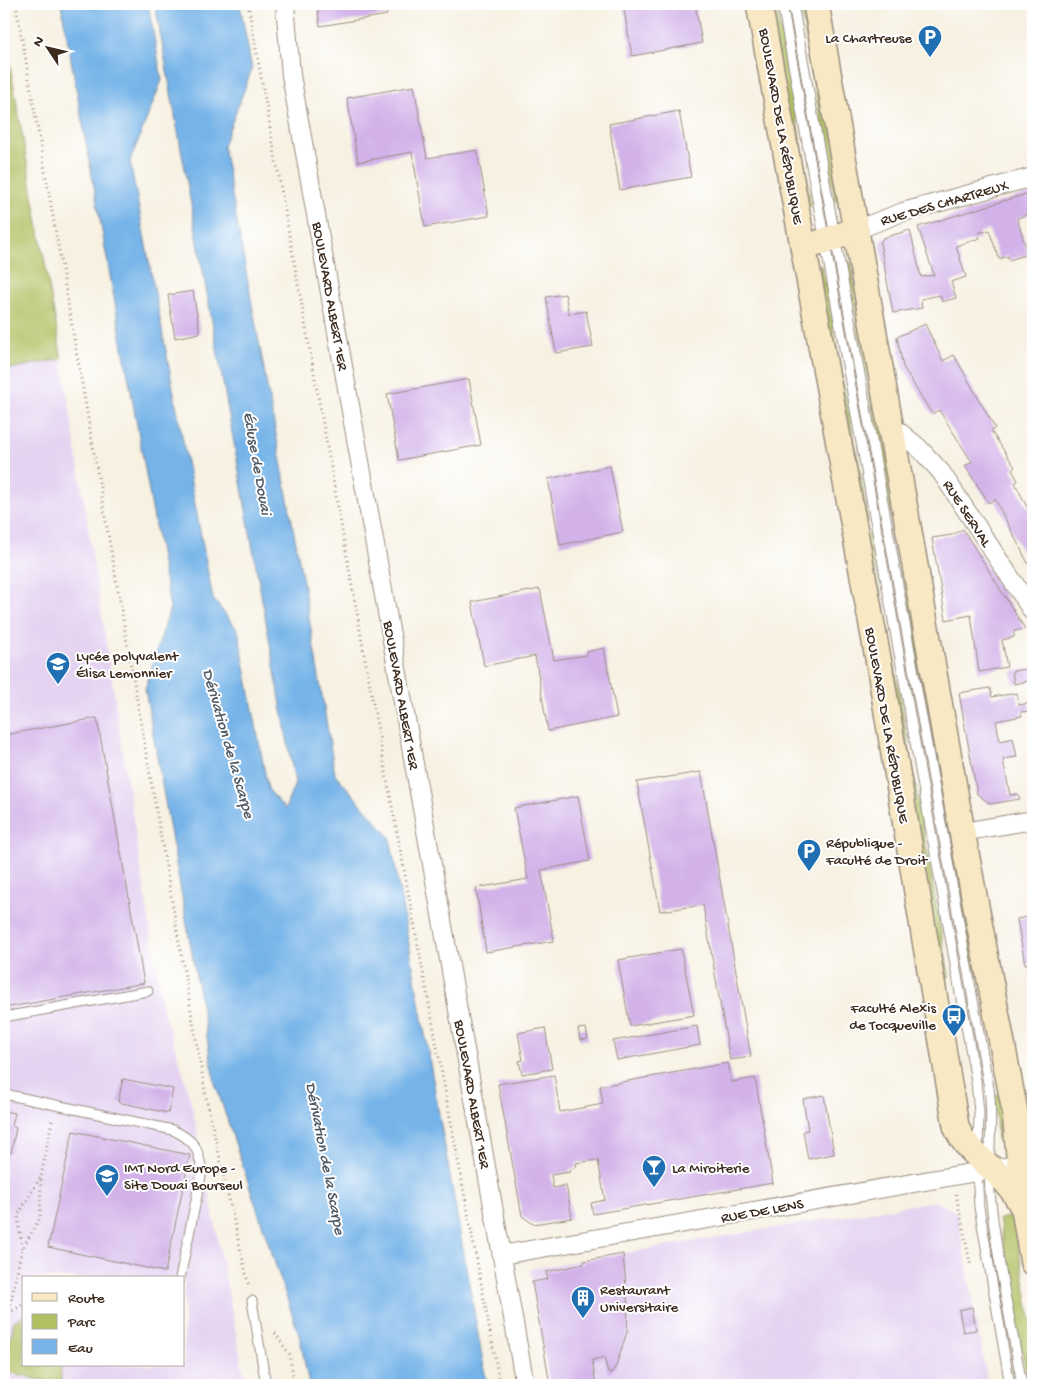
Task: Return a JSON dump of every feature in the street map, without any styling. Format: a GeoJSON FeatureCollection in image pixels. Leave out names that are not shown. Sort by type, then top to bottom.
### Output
{"type":"FeatureCollection","features":[{"type":"Feature","properties":{"kind":"main road","name":"BOULEVARD DE LA RÉPUBLIQUE"},"geometry":{"type":"LineString","coordinates":[[760,4],[830,239],[891,425],[962,832],[1015,1112],[1027,1163],[1024,1209],[1033,1263]]}},
{"type":"Feature","properties":{"kind":"main road","name":"BOULEVARD DE LA RÉPUBLIQUE"},"geometry":{"type":"LineString","coordinates":[[816,4],[830,239],[879,664],[956,1126],[962,1140],[985,1167],[1016,1194],[1024,1209]]}},
{"type":"Feature","properties":{"kind":"street","name":"BOULEVARD ALBERT 1ER"},"geometry":{"type":"LineString","coordinates":[[285,4],[291,75],[526,1385]]}},
{"type":"Feature","properties":{"kind":"street","name":"RUE DES CHARTREUX"},"geometry":{"type":"LineString","coordinates":[[830,239],[903,212],[1033,177]]}},
{"type":"Feature","properties":{"kind":"street","name":"RUE SERVAL"},"geometry":{"type":"LineString","coordinates":[[891,425],[919,448],[941,472],[1033,612]]}},
{"type":"Feature","properties":{"kind":"street"},"geometry":{"type":"LineString","coordinates":[[962,832],[1033,820]]}},
{"type":"Feature","properties":{"kind":"street","name":"RUE DE LENS"},"geometry":{"type":"LineString","coordinates":[[502,1255],[952,1177],[985,1167],[1027,1163]]}},
{"type":"Feature","properties":{"kind":"lane"},"geometry":{"type":"LineString","coordinates":[[782,4],[830,239],[989,1088],[992,1112],[979,1207],[1010,1385]]}},
{"type":"Feature","properties":{"kind":"lane"},"geometry":{"type":"LineString","coordinates":[[793,4],[830,239]]}},
{"type":"Feature","properties":{"kind":"lane"},"geometry":{"type":"LineString","coordinates":[[4,1017],[148,991]]}},
{"type":"Feature","properties":{"kind":"lane"},"geometry":{"type":"LineString","coordinates":[[4,1094],[173,1130],[191,1139],[200,1155],[202,1171],[180,1276]]}},
{"type":"Feature","properties":{"kind":"lane"},"geometry":{"type":"LineString","coordinates":[[985,1167],[1022,1385]]}},
{"type":"Feature","properties":{"kind":"lane"},"geometry":{"type":"LineString","coordinates":[[252,1301],[266,1385]]}},
{"type":"Feature","properties":{"kind":"path"},"geometry":{"type":"LineString","coordinates":[[16,4],[206,1096],[252,1301]]}},
{"type":"Feature","properties":{"kind":"path"},"geometry":{"type":"LineString","coordinates":[[248,4],[377,724],[500,1385]]}},
{"type":"Feature","properties":{"kind":"path"},"geometry":{"type":"LineString","coordinates":[[4,1334],[22,1249],[40,1218],[41,1177],[55,1105]]}},
{"type":"Feature","properties":{"kind":"path"},"geometry":{"type":"LineString","coordinates":[[22,1249],[18,1215],[41,1177]]}},
{"type":"Feature","properties":{"kind":"path"},"geometry":{"type":"LineString","coordinates":[[952,1177],[971,1270]]}},
{"type":"Feature","properties":{"kind":"path"},"geometry":{"type":"LineString","coordinates":[[4,1316],[22,1305]]}},
{"type":"Feature","properties":{"kind":"path"},"geometry":{"type":"LineString","coordinates":[[274,1332],[289,1354],[295,1385]]}},
{"type":"Feature","properties":{"kind":"path"},"geometry":{"type":"LineString","coordinates":[[4,1383],[19,1385]]}},
{"type":"Feature","properties":{"kind":"shaded area"},"geometry":{"type":"Polygon","coordinates":[[[4,31],[62,359],[163,1011],[180,1062],[194,1115],[246,1385],[4,1385],[4,31]]]}},
{"type":"Feature","properties":{"kind":"shaded area"},"geometry":{"type":"Polygon","coordinates":[[[935,1201],[957,1213],[988,1385],[550,1385],[530,1269],[935,1201]]]}},
{"type":"Feature","properties":{"kind":"green space"},"geometry":{"type":"Polygon","coordinates":[[[766,4],[776,4],[812,206],[803,208],[766,4]]]}},
{"type":"Feature","properties":{"kind":"green space"},"geometry":{"type":"Polygon","coordinates":[[[800,4],[810,4],[845,199],[835,201],[800,4]]]}},
{"type":"Feature","properties":{"kind":"green space"},"geometry":{"type":"Polygon","coordinates":[[[4,31],[62,359],[4,370],[4,31]]]}},
{"type":"Feature","properties":{"kind":"green space"},"geometry":{"type":"Polygon","coordinates":[[[845,259],[851,263],[901,516],[891,518],[845,259]]]}},
{"type":"Feature","properties":{"kind":"green space"},"geometry":{"type":"Polygon","coordinates":[[[822,265],[869,522],[859,524],[818,271],[822,265]]]}},
{"type":"Feature","properties":{"kind":"green space"},"geometry":{"type":"Polygon","coordinates":[[[901,527],[982,971],[972,973],[893,528],[901,527]]]}},
{"type":"Feature","properties":{"kind":"green space"},"geometry":{"type":"Polygon","coordinates":[[[871,533],[949,977],[939,980],[860,535],[871,533]]]}},
{"type":"Feature","properties":{"kind":"green space"},"geometry":{"type":"Polygon","coordinates":[[[1005,1093],[1006,1131],[997,1139],[995,1095],[1005,1093]]]}},
{"type":"Feature","properties":{"kind":"green space"},"geometry":{"type":"Polygon","coordinates":[[[1013,1216],[1033,1331],[1033,1385],[1028,1385],[999,1219],[1013,1216]]]}},
{"type":"Feature","properties":{"kind":"green space"},"geometry":{"type":"Polygon","coordinates":[[[22,1316],[22,1366],[61,1366],[61,1385],[4,1371],[14,1321],[22,1316]]]}},
{"type":"Feature","properties":{"kind":"water"},"geometry":{"type":"Polygon","coordinates":[[[61,4],[148,4],[162,80],[130,161],[213,599],[238,630],[268,789],[285,809],[295,783],[155,4],[240,4],[252,69],[223,146],[304,587],[335,774],[390,837],[487,1385],[309,1385],[300,1338],[215,1083],[145,689],[170,608],[61,4]]]}},
{"type":"Feature","properties":{"kind":"building"},"geometry":{"type":"Polygon","coordinates":[[[317,4],[385,4],[387,15],[320,26],[317,4]]]}},
{"type":"Feature","properties":{"kind":"building"},"geometry":{"type":"Polygon","coordinates":[[[623,4],[695,4],[702,43],[632,56],[623,4]]]}},
{"type":"Feature","properties":{"kind":"building"},"geometry":{"type":"Polygon","coordinates":[[[414,86],[427,158],[477,150],[489,216],[425,227],[412,152],[358,162],[347,98],[414,86]]]}},
{"type":"Feature","properties":{"kind":"building"},"geometry":{"type":"Polygon","coordinates":[[[679,111],[691,177],[620,190],[609,124],[679,111]]]}},
{"type":"Feature","properties":{"kind":"building"},"geometry":{"type":"Polygon","coordinates":[[[1033,192],[1033,213],[1017,218],[1028,254],[1009,260],[1008,256],[999,259],[989,230],[978,233],[980,238],[956,246],[966,277],[951,282],[956,298],[942,302],[940,295],[921,299],[922,308],[893,313],[880,243],[883,238],[910,230],[921,277],[934,275],[918,227],[1033,192]]]}},
{"type":"Feature","properties":{"kind":"building"},"geometry":{"type":"Polygon","coordinates":[[[193,291],[200,333],[175,338],[168,295],[193,291]]]}},
{"type":"Feature","properties":{"kind":"building"},"geometry":{"type":"Polygon","coordinates":[[[565,294],[569,314],[586,311],[593,347],[556,353],[546,297],[565,294]]]}},
{"type":"Feature","properties":{"kind":"building"},"geometry":{"type":"Polygon","coordinates":[[[925,324],[943,361],[954,355],[995,428],[991,431],[1015,467],[1012,469],[1018,481],[1015,483],[1027,507],[1033,504],[1033,573],[995,499],[989,503],[965,466],[972,462],[939,410],[932,414],[903,367],[897,337],[925,324]]]}},
{"type":"Feature","properties":{"kind":"building"},"geometry":{"type":"Polygon","coordinates":[[[469,379],[481,445],[399,460],[387,394],[469,379]]]}},
{"type":"Feature","properties":{"kind":"building"},"geometry":{"type":"Polygon","coordinates":[[[610,466],[623,532],[560,545],[548,479],[610,466]]]}},
{"type":"Feature","properties":{"kind":"building"},"geometry":{"type":"Polygon","coordinates":[[[963,529],[1025,629],[1014,631],[1014,637],[1002,640],[1007,667],[979,672],[971,615],[946,620],[932,538],[952,535],[963,529]]]}},
{"type":"Feature","properties":{"kind":"building"},"geometry":{"type":"Polygon","coordinates":[[[540,589],[554,660],[586,655],[586,652],[604,648],[617,717],[548,731],[535,656],[484,666],[472,602],[540,589]]]}},
{"type":"Feature","properties":{"kind":"building"},"geometry":{"type":"Polygon","coordinates":[[[1033,668],[1033,680],[1014,684],[1012,671],[1033,668]]]}},
{"type":"Feature","properties":{"kind":"building"},"geometry":{"type":"Polygon","coordinates":[[[990,688],[992,697],[1017,693],[1019,705],[1029,703],[1030,711],[1021,712],[1022,716],[996,721],[1000,741],[1013,738],[1017,757],[1003,759],[1010,795],[1018,794],[1020,799],[990,804],[977,794],[959,693],[990,688]]]}},
{"type":"Feature","properties":{"kind":"building"},"geometry":{"type":"Polygon","coordinates":[[[97,718],[144,983],[4,1008],[4,735],[97,718]]]}},
{"type":"Feature","properties":{"kind":"building"},"geometry":{"type":"Polygon","coordinates":[[[701,772],[751,1057],[730,1060],[703,905],[660,911],[637,782],[701,772]]]}},
{"type":"Feature","properties":{"kind":"building"},"geometry":{"type":"Polygon","coordinates":[[[578,796],[590,861],[541,870],[554,941],[486,952],[476,888],[528,879],[514,808],[578,796]]]}},
{"type":"Feature","properties":{"kind":"building"},"geometry":{"type":"Polygon","coordinates":[[[1033,916],[1032,980],[1029,963],[1025,964],[1017,919],[1033,916]]]}},
{"type":"Feature","properties":{"kind":"building"},"geometry":{"type":"Polygon","coordinates":[[[681,949],[694,1015],[630,1026],[618,960],[681,949]]]}},
{"type":"Feature","properties":{"kind":"building"},"geometry":{"type":"Polygon","coordinates":[[[697,1026],[700,1045],[617,1060],[613,1041],[697,1026]]]}},
{"type":"Feature","properties":{"kind":"building"},"geometry":{"type":"Polygon","coordinates":[[[545,1028],[552,1069],[522,1074],[519,1061],[523,1060],[518,1033],[545,1028]]]}},
{"type":"Feature","properties":{"kind":"building"},"geometry":{"type":"Polygon","coordinates":[[[586,1028],[588,1039],[580,1040],[578,1029],[586,1028]]]}},
{"type":"Feature","properties":{"kind":"building"},"geometry":{"type":"Polygon","coordinates":[[[728,1063],[732,1082],[755,1078],[773,1183],[593,1214],[591,1203],[605,1200],[598,1160],[576,1163],[577,1167],[569,1169],[570,1172],[551,1175],[553,1188],[566,1185],[572,1218],[533,1224],[522,1216],[498,1084],[554,1075],[560,1112],[603,1104],[600,1086],[728,1063]]]}},
{"type":"Feature","properties":{"kind":"building"},"geometry":{"type":"Polygon","coordinates":[[[123,1079],[173,1089],[168,1113],[118,1102],[123,1079]]]}},
{"type":"Feature","properties":{"kind":"building"},"geometry":{"type":"Polygon","coordinates":[[[824,1095],[834,1154],[808,1159],[803,1131],[808,1130],[803,1099],[824,1095]]]}},
{"type":"Feature","properties":{"kind":"building"},"geometry":{"type":"Polygon","coordinates":[[[4,1111],[15,1113],[12,1126],[16,1128],[11,1153],[7,1153],[5,1165],[4,1111]]]}},
{"type":"Feature","properties":{"kind":"building"},"geometry":{"type":"Polygon","coordinates":[[[73,1131],[190,1155],[165,1272],[48,1247],[73,1131]]]}},
{"type":"Feature","properties":{"kind":"building","name":"Restaurant Universitaire"},"geometry":{"type":"Polygon","coordinates":[[[623,1254],[628,1307],[627,1332],[616,1366],[611,1373],[608,1373],[604,1357],[592,1360],[596,1385],[550,1385],[532,1282],[548,1279],[546,1272],[584,1264],[584,1261],[623,1254]]]}},
{"type":"Feature","properties":{"kind":"building"},"geometry":{"type":"Polygon","coordinates":[[[972,1307],[976,1330],[963,1332],[959,1310],[972,1307]]]}},
{"type":"Feature","properties":{"kind":"place","name":"La Chartreuse"},"geometry":{"type":"Point","coordinates":[930,58]}},
{"type":"Feature","properties":{"kind":"place","name":"Lycée polyvalent Élisa Lemonnier"},"geometry":{"type":"Point","coordinates":[58,685]}},
{"type":"Feature","properties":{"kind":"place","name":"République - Faculté de Droit"},"geometry":{"type":"Point","coordinates":[809,872]}},
{"type":"Feature","properties":{"kind":"place","name":"Faculté Alexis de Tocqueville"},"geometry":{"type":"Point","coordinates":[954,1037]}},
{"type":"Feature","properties":{"kind":"place","name":"La Miroiterie"},"geometry":{"type":"Point","coordinates":[654,1188]}},
{"type":"Feature","properties":{"kind":"place","name":"IMT Nord Europe - Site Douai Bourseul"},"geometry":{"type":"Point","coordinates":[107,1197]}},
{"type":"Feature","properties":{"kind":"place","name":"Restaurant Universitaire"},"geometry":{"type":"Point","coordinates":[583,1319]}},
{"type":"Feature","properties":{"kind":"water label","name":"Écluse de Douai"},"geometry":{"type":"Point","coordinates":[259,463]}},
{"type":"Feature","properties":{"kind":"water label","name":"Dérivation de la Scarpe"},"geometry":{"type":"Point","coordinates":[230,743]}},
{"type":"Feature","properties":{"kind":"water label","name":"Dérivation de la Scarpe"},"geometry":{"type":"Point","coordinates":[327,1158]}}]}
